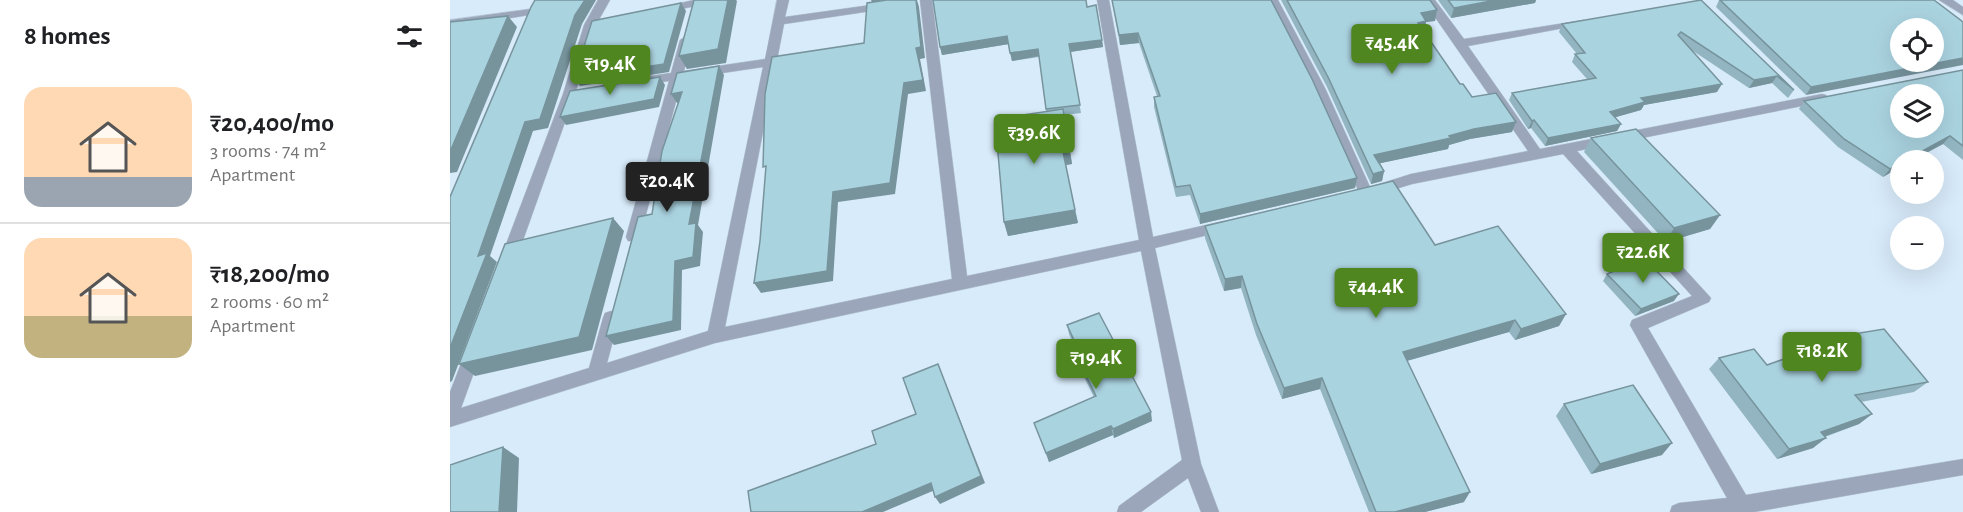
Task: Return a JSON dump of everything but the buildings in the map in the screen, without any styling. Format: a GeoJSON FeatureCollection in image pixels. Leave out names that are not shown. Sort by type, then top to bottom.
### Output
{"type":"FeatureCollection","features":[{"type":"Feature","properties":{"kind":"street"},"geometry":{"type":"LineString","coordinates":[[504,271],[575,93],[604,0]]}},
{"type":"Feature","properties":{"kind":"street"},"geometry":{"type":"LineString","coordinates":[[715,336],[783,0]]}},
{"type":"Feature","properties":{"kind":"street"},"geometry":{"type":"LineString","coordinates":[[1272,0],[1318,88],[1360,195],[1411,178],[1537,154],[1799,98],[1837,95]]}},
{"type":"Feature","properties":{"kind":"street"},"geometry":{"type":"LineString","coordinates":[[1429,0],[1462,43],[1479,72],[1537,154]]}},
{"type":"Feature","properties":{"kind":"street"},"geometry":{"type":"LineString","coordinates":[[1945,0],[1963,12]]}},
{"type":"Feature","properties":{"kind":"street"},"geometry":{"type":"LineString","coordinates":[[649,13],[703,1]]}},
{"type":"Feature","properties":{"kind":"street"},"geometry":{"type":"LineString","coordinates":[[628,254],[690,24],[703,1]]}},
{"type":"Feature","properties":{"kind":"street"},"geometry":{"type":"LineString","coordinates":[[923,1],[960,282]]}},
{"type":"Feature","properties":{"kind":"street"},"geometry":{"type":"LineString","coordinates":[[1108,1],[1147,244],[1192,464],[1210,512]]}},
{"type":"Feature","properties":{"kind":"street"},"geometry":{"type":"LineString","coordinates":[[780,21],[893,5]]}},
{"type":"Feature","properties":{"kind":"street"},"geometry":{"type":"LineString","coordinates":[[450,24],[531,11]]}},
{"type":"Feature","properties":{"kind":"street"},"geometry":{"type":"LineString","coordinates":[[1462,43],[1597,19]]}},
{"type":"Feature","properties":{"kind":"street"},"geometry":{"type":"LineString","coordinates":[[634,82],[769,62]]}},
{"type":"Feature","properties":{"kind":"street"},"geometry":{"type":"LineString","coordinates":[[1566,148],[1703,298],[1638,325],[1743,509]]}},
{"type":"Feature","properties":{"kind":"street"},"geometry":{"type":"LineString","coordinates":[[450,417],[715,336],[1147,244],[1239,222]]}},
{"type":"Feature","properties":{"kind":"street"},"geometry":{"type":"LineString","coordinates":[[596,373],[614,308]]}},
{"type":"Feature","properties":{"kind":"street"},"geometry":{"type":"LineString","coordinates":[[450,417],[479,337]]}},
{"type":"Feature","properties":{"kind":"street"},"geometry":{"type":"LineString","coordinates":[[1126,512],[1192,464]]}},
{"type":"Feature","properties":{"kind":"street"},"geometry":{"type":"LineString","coordinates":[[1679,512],[1743,509],[1963,467]]}}]}
